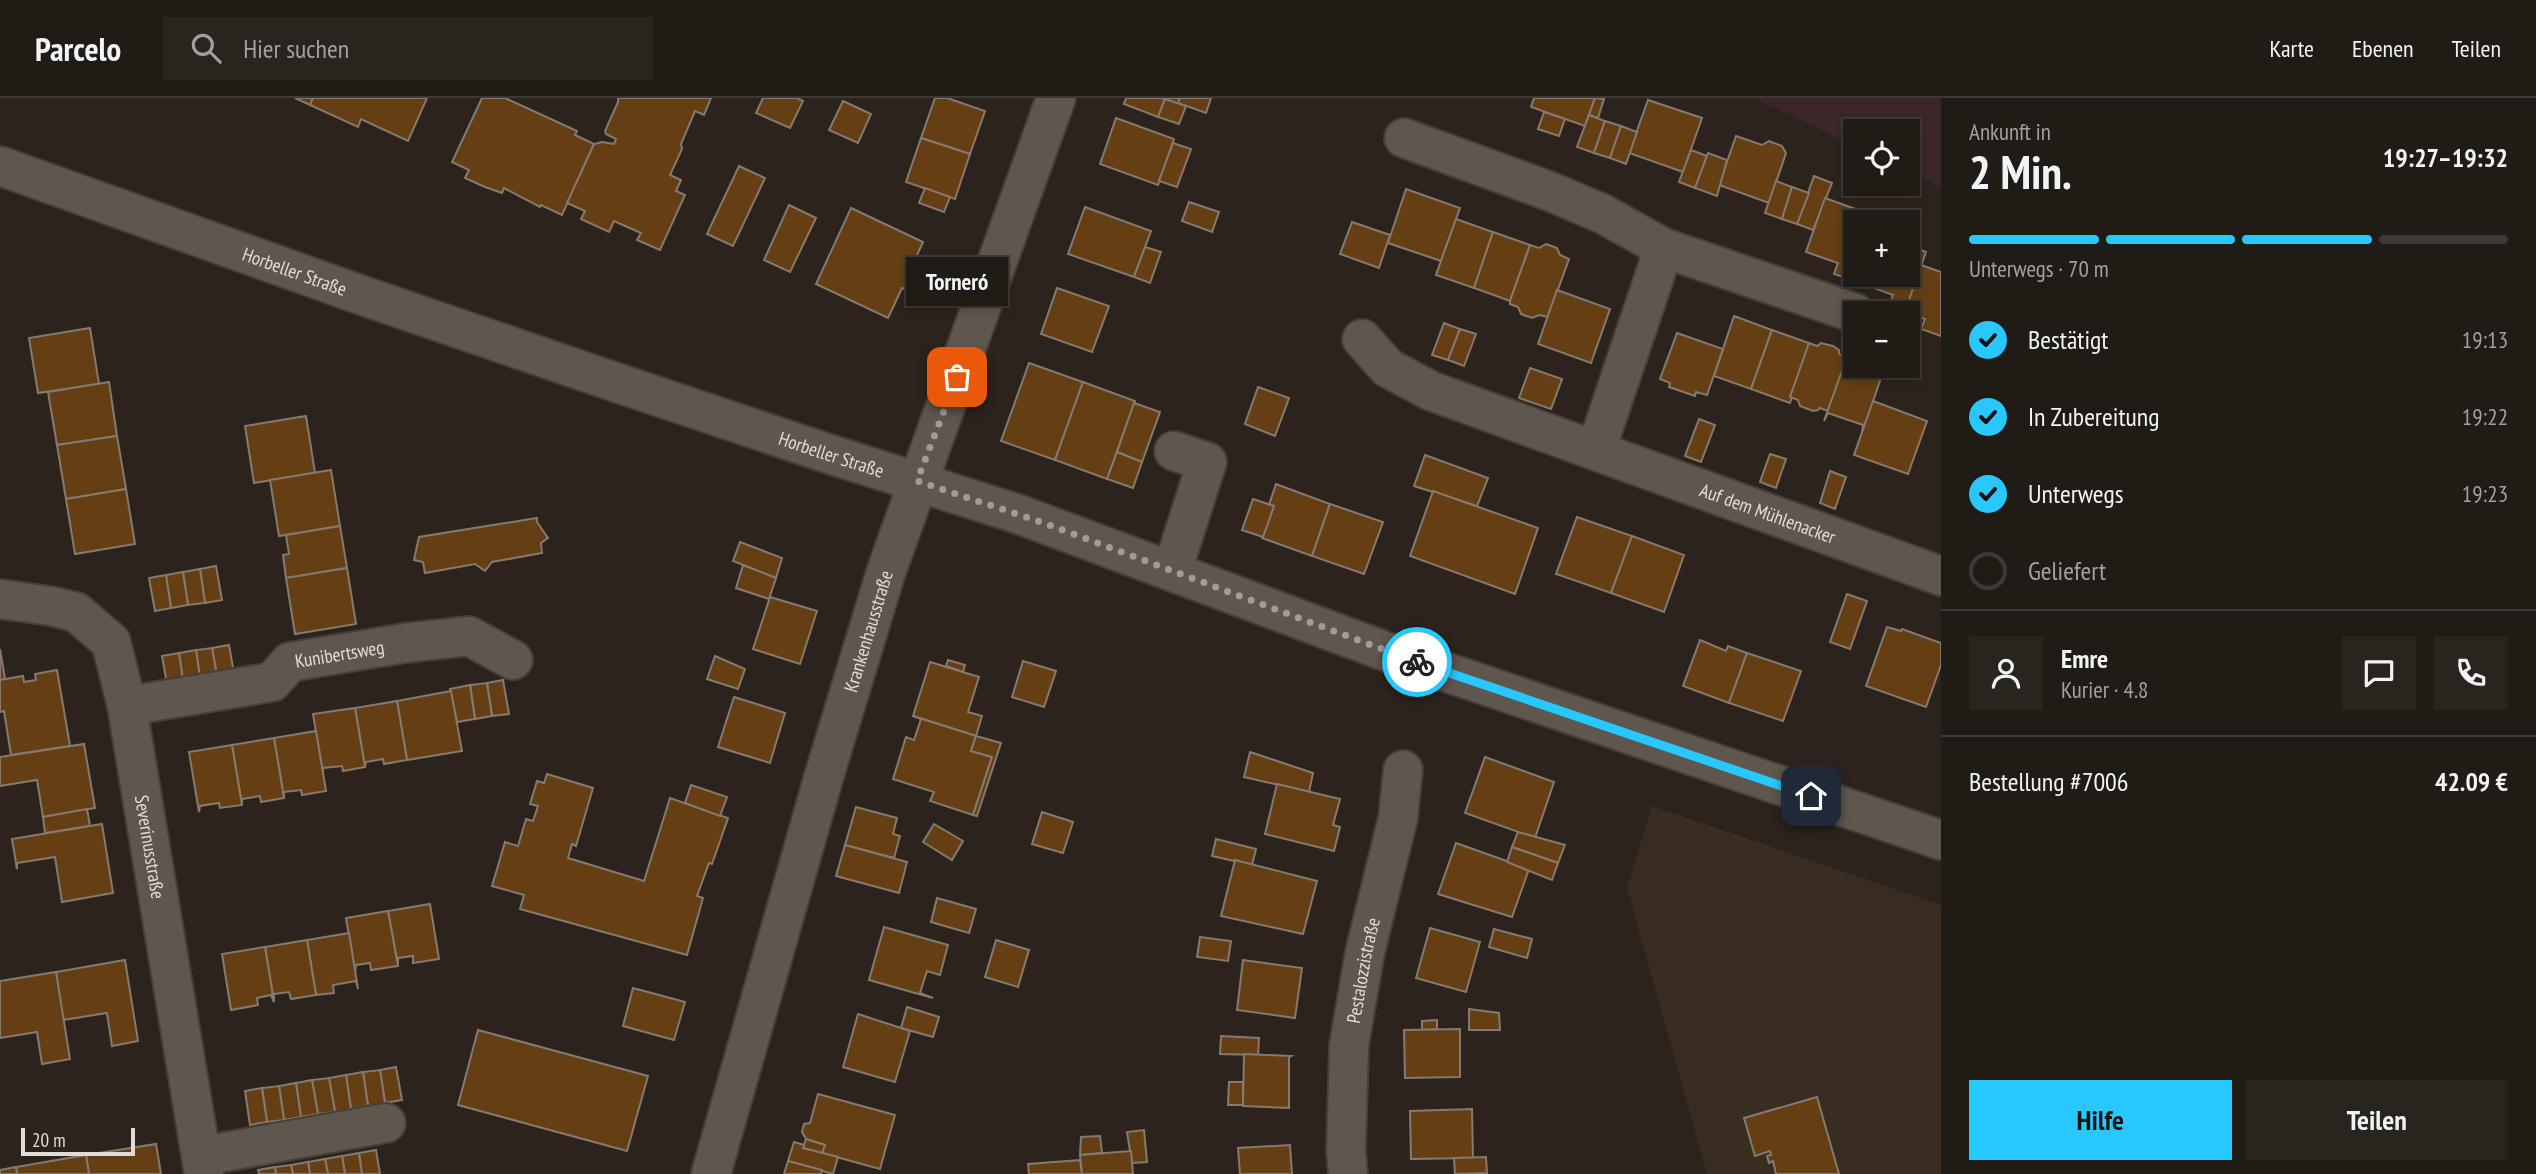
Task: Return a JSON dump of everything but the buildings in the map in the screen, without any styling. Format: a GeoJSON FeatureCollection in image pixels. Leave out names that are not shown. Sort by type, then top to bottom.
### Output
{"type":"FeatureCollection","features":[{"type":"Feature","properties":{"kind":"street","name":"Krankenhausstraße"},"geometry":{"type":"LineString","coordinates":[[711,1174],[824,776],[880,592],[917,481],[953,391],[1056,98]]}},
{"type":"Feature","properties":{"kind":"street"},"geometry":{"type":"LineString","coordinates":[[1404,138],[1592,209],[1664,248],[1843,309]]}},
{"type":"Feature","properties":{"kind":"street","name":"Horbeller Straße"},"geometry":{"type":"LineString","coordinates":[[0,166],[575,369],[1018,514],[1387,652],[1941,840]]}},
{"type":"Feature","properties":{"kind":"street"},"geometry":{"type":"LineString","coordinates":[[1596,450],[1664,248]]}},
{"type":"Feature","properties":{"kind":"street","name":"Auf dem Mühlenacker"},"geometry":{"type":"LineString","coordinates":[[1362,339],[1388,368],[1431,391],[1941,576]]}},
{"type":"Feature","properties":{"kind":"street"},"geometry":{"type":"LineString","coordinates":[[1171,571],[1207,462],[1174,451]]}},
{"type":"Feature","properties":{"kind":"street","name":"Severinusstraße"},"geometry":{"type":"LineString","coordinates":[[0,599],[76,612],[111,642],[127,706],[203,1165]]}},
{"type":"Feature","properties":{"kind":"street","name":"Kunibertsweg"},"geometry":{"type":"LineString","coordinates":[[127,706],[272,682],[290,662],[405,643],[469,636],[513,660]]}},
{"type":"Feature","properties":{"kind":"street","name":"Pestalozzistraße"},"geometry":{"type":"LineString","coordinates":[[1348,1174],[1346,1151],[1349,1045],[1364,952],[1398,818],[1403,771]]}},
{"type":"Feature","properties":{"kind":"street"},"geometry":{"type":"LineString","coordinates":[[203,1165],[386,1123]]}},
{"type":"Feature","properties":{"kind":"shaded area"},"geometry":{"type":"Polygon","coordinates":[[[1754,98],[1941,98],[1941,187],[1920,177],[1920,119],[1843,119],[1843,140],[1754,98]]]}},
{"type":"Feature","properties":{"kind":"shaded area"},"geometry":{"type":"Polygon","coordinates":[[[1652,806],[1941,905],[1941,1174],[1707,1174],[1627,888],[1652,806]]]}},
{"type":"Feature","properties":{"kind":"way so far"},"geometry":{"type":"LineString","coordinates":[[957,377],[917,481],[1044,523],[1417,662]]}},
{"type":"Feature","properties":{"kind":"place","name":"Torneró"},"geometry":{"type":"Point","coordinates":[957,377]}},
{"type":"Feature","properties":{"kind":"route"},"geometry":{"type":"LineString","coordinates":[[1417,662],[1811,796]]}}]}
